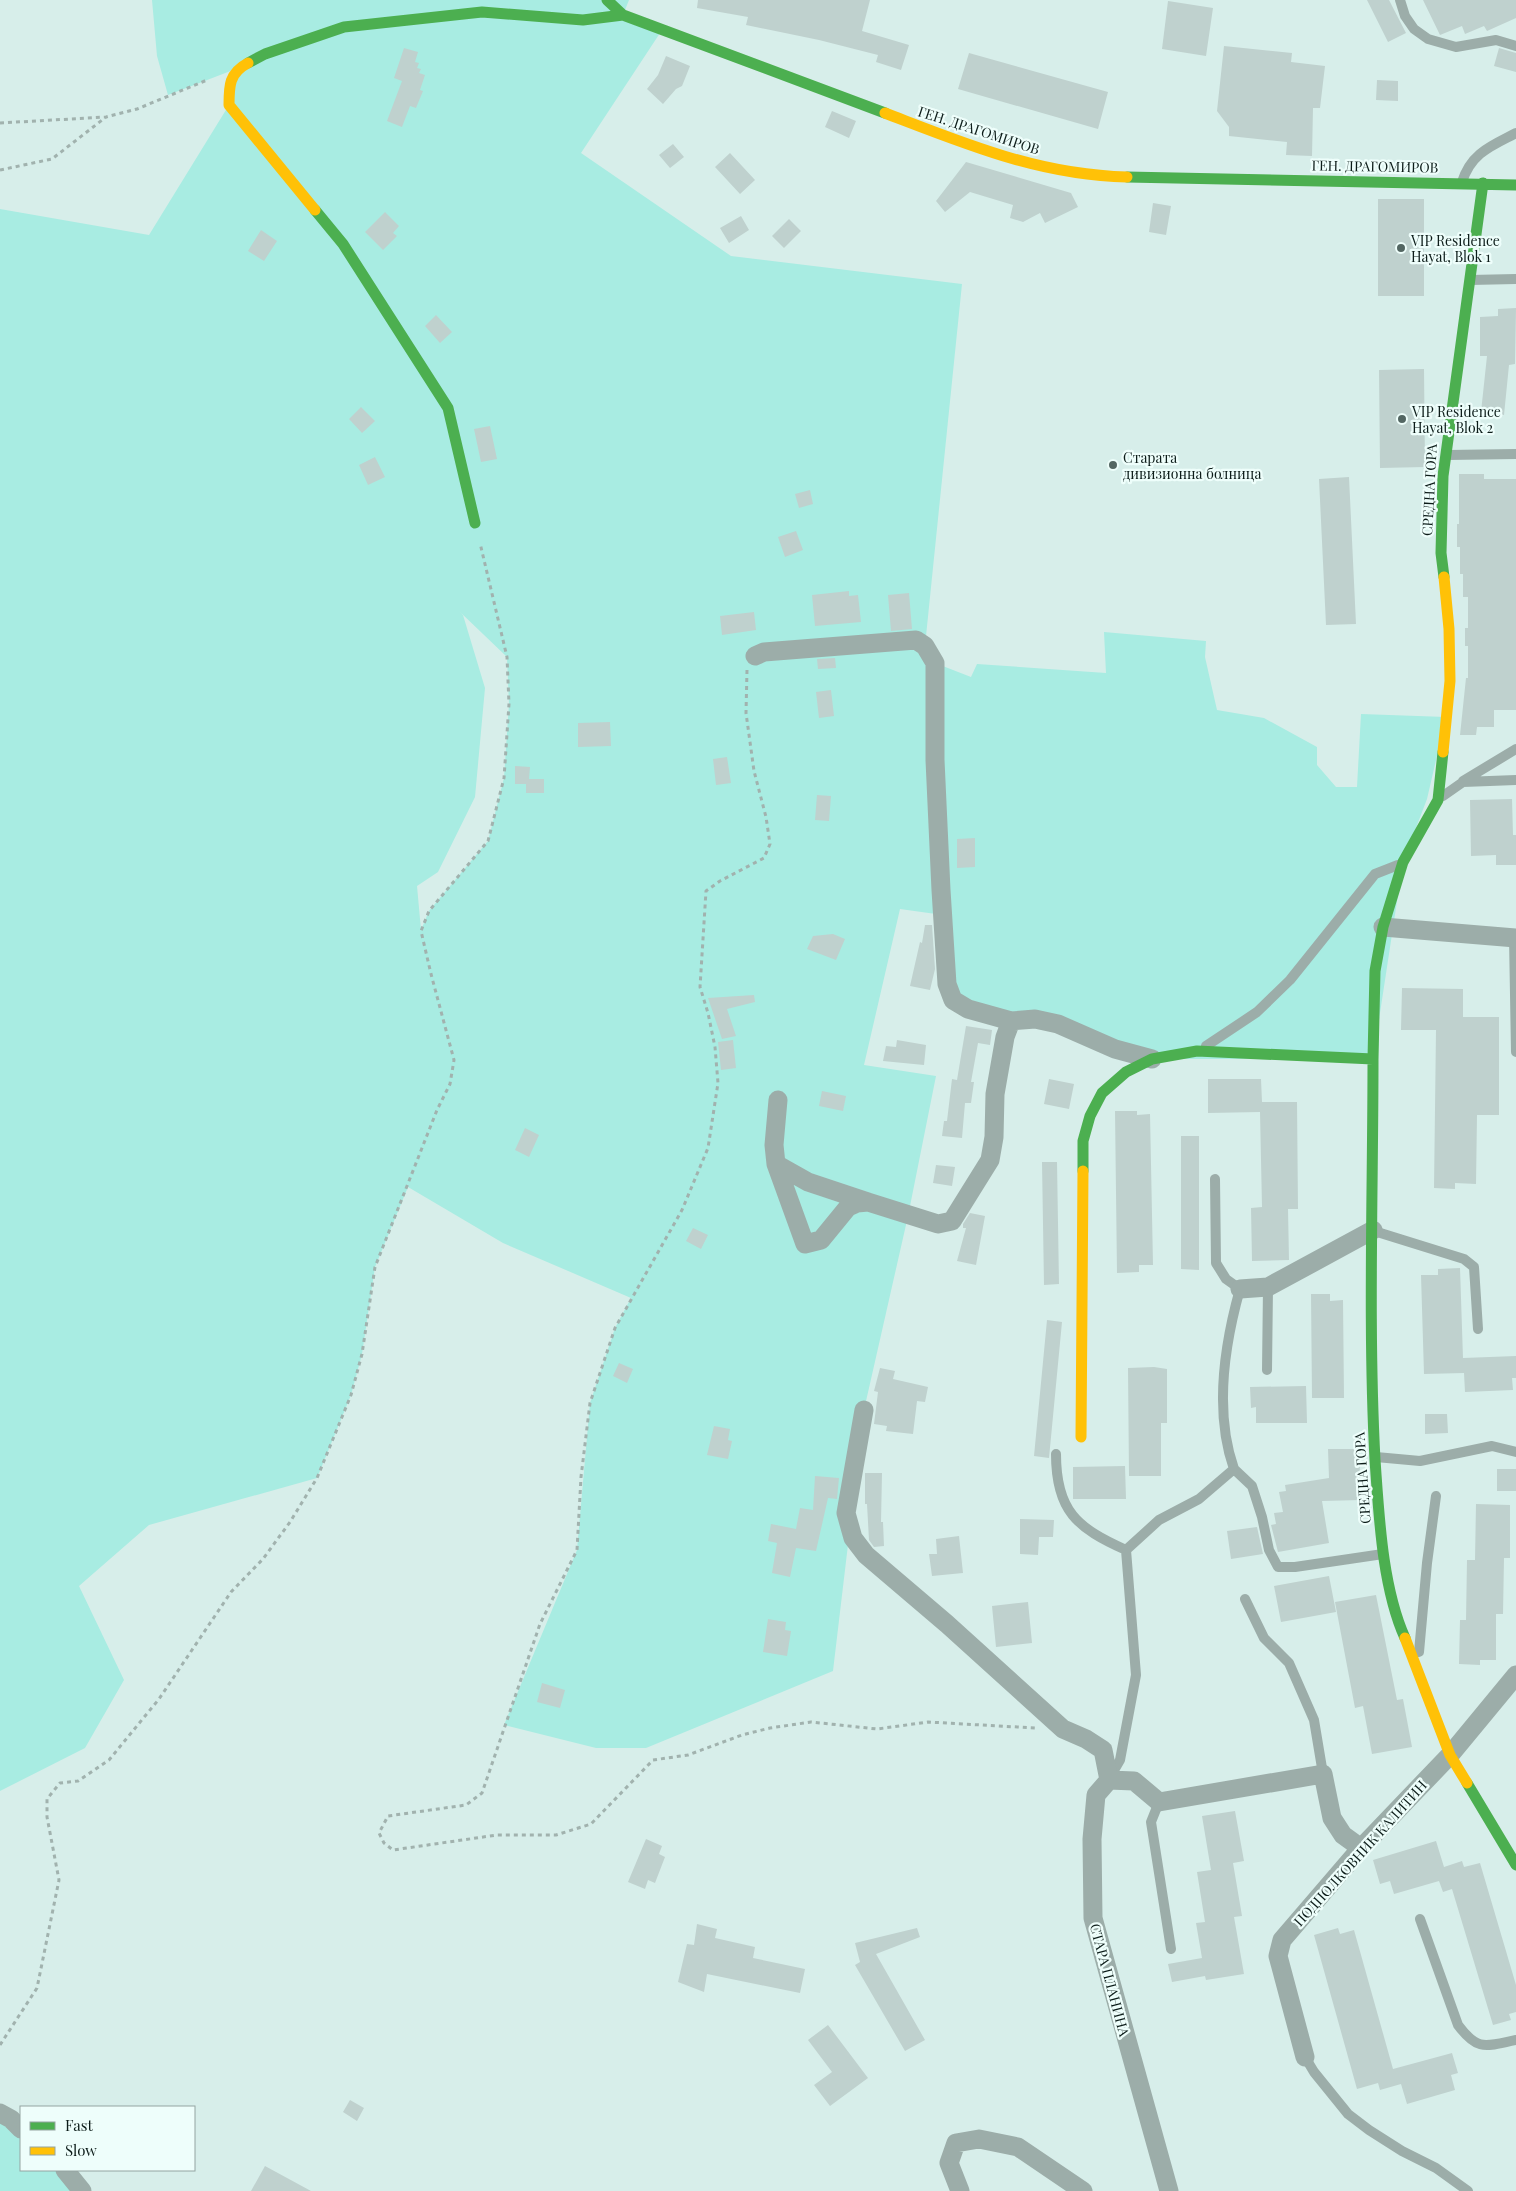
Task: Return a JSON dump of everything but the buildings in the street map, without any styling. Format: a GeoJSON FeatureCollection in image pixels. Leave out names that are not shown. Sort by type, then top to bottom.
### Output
{"type":"FeatureCollection","features":[{"type":"Feature","properties":{"kind":"street","name":"ГЕН. ДРАГОМИРОВ"},"geometry":{"type":"LineString","coordinates":[[607,0],[623,15],[720,53],[969,145],[1036,166],[1092,176],[1462,182],[1516,185]]}},
{"type":"Feature","properties":{"kind":"street"},"geometry":{"type":"LineString","coordinates":[[475,523],[448,408],[343,244],[229,105],[230,83],[241,67],[265,54],[344,26],[482,12],[583,20],[623,15]]}},
{"type":"Feature","properties":{"kind":"street","name":"СРЕДНА ГОРА"},"geometry":{"type":"LineString","coordinates":[[1483,183],[1445,456],[1441,553],[1449,629],[1450,680],[1438,800],[1404,862],[1383,927],[1375,972],[1372,1401],[1379,1521],[1397,1620],[1418,1668],[1450,1755],[1516,1865]]}},
{"type":"Feature","properties":{"kind":"street"},"geometry":{"type":"LineString","coordinates":[[755,656],[764,652],[916,640],[925,646],[935,664],[935,770],[947,984],[953,1000],[968,1009],[1011,1021],[1035,1019],[1058,1024],[1115,1049],[1152,1059]]}},
{"type":"Feature","properties":{"kind":"street"},"geometry":{"type":"LineString","coordinates":[[1383,927],[1515,937]]}},
{"type":"Feature","properties":{"kind":"street"},"geometry":{"type":"LineString","coordinates":[[776,1164],[808,1182],[868,1202],[938,1224],[952,1221],[990,1160],[994,1137],[995,1094],[1005,1037],[1011,1021]]}},
{"type":"Feature","properties":{"kind":"street"},"geometry":{"type":"LineString","coordinates":[[1081,1437],[1083,1141],[1090,1116],[1102,1093],[1126,1072],[1152,1059],[1197,1051],[1373,1059]]}},
{"type":"Feature","properties":{"kind":"street"},"geometry":{"type":"LineString","coordinates":[[778,1100],[774,1145],[776,1164],[805,1244],[821,1240],[848,1207],[857,1202],[868,1202]]}},
{"type":"Feature","properties":{"kind":"street"},"geometry":{"type":"LineString","coordinates":[[1240,1288],[1268,1287],[1373,1230]]}},
{"type":"Feature","properties":{"kind":"street"},"geometry":{"type":"LineString","coordinates":[[864,1410],[846,1513],[853,1538],[866,1555],[947,1624],[1063,1730],[1086,1739],[1103,1750],[1109,1780],[1134,1780],[1159,1802],[1323,1774],[1332,1818],[1343,1835],[1361,1848]]}},
{"type":"Feature","properties":{"kind":"street","name":"ПОДПОЛКОВНИК КАЛИТИН"},"geometry":{"type":"LineString","coordinates":[[1305,2057],[1278,1956],[1282,1940],[1361,1848],[1450,1755],[1516,1674]]}},
{"type":"Feature","properties":{"kind":"street","name":"СТАРА ПЛАНИНА"},"geometry":{"type":"LineString","coordinates":[[1109,1780],[1096,1795],[1092,1839],[1092,1918],[1169,2191]]}},
{"type":"Feature","properties":{"kind":"street"},"geometry":{"type":"LineString","coordinates":[[0,2113],[11,2119],[20,2128]]}},
{"type":"Feature","properties":{"kind":"street"},"geometry":{"type":"LineString","coordinates":[[960,2191],[949,2163],[956,2143],[979,2139],[1018,2147],[1083,2191]]}},
{"type":"Feature","properties":{"kind":"street"},"geometry":{"type":"LineString","coordinates":[[66,2171],[82,2191]]}},
{"type":"Feature","properties":{"kind":"lane"},"geometry":{"type":"LineString","coordinates":[[1400,0],[1405,16],[1414,29],[1428,40],[1456,47],[1496,40],[1516,46]]}},
{"type":"Feature","properties":{"kind":"lane"},"geometry":{"type":"LineString","coordinates":[[1462,182],[1466,169],[1483,150],[1516,133]]}},
{"type":"Feature","properties":{"kind":"lane"},"geometry":{"type":"LineString","coordinates":[[1469,280],[1516,279]]}},
{"type":"Feature","properties":{"kind":"lane"},"geometry":{"type":"LineString","coordinates":[[1445,456],[1516,454]]}},
{"type":"Feature","properties":{"kind":"lane"},"geometry":{"type":"LineString","coordinates":[[1438,800],[1516,749]]}},
{"type":"Feature","properties":{"kind":"lane"},"geometry":{"type":"LineString","coordinates":[[1463,782],[1516,780]]}},
{"type":"Feature","properties":{"kind":"lane"},"geometry":{"type":"LineString","coordinates":[[1197,1051],[1257,1012],[1290,980],[1375,874],[1404,862]]}},
{"type":"Feature","properties":{"kind":"lane"},"geometry":{"type":"LineString","coordinates":[[1515,937],[1516,1052]]}},
{"type":"Feature","properties":{"kind":"lane"},"geometry":{"type":"LineString","coordinates":[[1215,1179],[1216,1263],[1226,1279],[1240,1288],[1233,1312],[1224,1370],[1223,1416],[1228,1451],[1234,1469],[1252,1486],[1262,1517],[1269,1550],[1278,1567],[1296,1567],[1384,1554]]}},
{"type":"Feature","properties":{"kind":"lane"},"geometry":{"type":"LineString","coordinates":[[1373,1230],[1464,1258],[1474,1267],[1478,1329]]}},
{"type":"Feature","properties":{"kind":"lane"},"geometry":{"type":"LineString","coordinates":[[1266,1370],[1268,1287]]}},
{"type":"Feature","properties":{"kind":"lane"},"geometry":{"type":"LineString","coordinates":[[1376,1457],[1420,1461],[1492,1446],[1516,1452]]}},
{"type":"Feature","properties":{"kind":"lane"},"geometry":{"type":"LineString","coordinates":[[1056,1454],[1056,1479],[1073,1517],[1095,1536],[1126,1550]]}},
{"type":"Feature","properties":{"kind":"lane"},"geometry":{"type":"LineString","coordinates":[[1126,1550],[1159,1520],[1199,1500],[1234,1469]]}},
{"type":"Feature","properties":{"kind":"lane"},"geometry":{"type":"LineString","coordinates":[[1418,1668],[1427,1563],[1436,1496]]}},
{"type":"Feature","properties":{"kind":"lane"},"geometry":{"type":"LineString","coordinates":[[1109,1780],[1120,1760],[1136,1675],[1126,1550]]}},
{"type":"Feature","properties":{"kind":"lane"},"geometry":{"type":"LineString","coordinates":[[1245,1599],[1264,1638],[1289,1663],[1314,1720],[1323,1774]]}},
{"type":"Feature","properties":{"kind":"lane"},"geometry":{"type":"LineString","coordinates":[[1159,1802],[1151,1822],[1171,1949]]}},
{"type":"Feature","properties":{"kind":"lane"},"geometry":{"type":"LineString","coordinates":[[1420,1920],[1458,2025],[1468,2039],[1487,2046],[1516,2040]]}},
{"type":"Feature","properties":{"kind":"lane"},"geometry":{"type":"LineString","coordinates":[[1305,2057],[1314,2072],[1348,2114],[1402,2152],[1436,2168],[1468,2191]]}},
{"type":"Feature","properties":{"kind":"path"},"geometry":{"type":"LineString","coordinates":[[0,123],[106,117],[137,109],[208,80]]}},
{"type":"Feature","properties":{"kind":"path"},"geometry":{"type":"LineString","coordinates":[[0,170],[52,160],[106,117]]}},
{"type":"Feature","properties":{"kind":"path"},"geometry":{"type":"LineString","coordinates":[[0,2045],[37,1988],[59,1880],[47,1817],[47,1799],[60,1783],[78,1781],[109,1760],[159,1699],[231,1592],[263,1559],[290,1522],[317,1478],[351,1395],[362,1354],[375,1267],[437,1110],[450,1084],[454,1060],[430,974],[421,931],[428,911],[488,841],[504,778],[508,704],[507,656],[475,523]]}},
{"type":"Feature","properties":{"kind":"path"},"geometry":{"type":"LineString","coordinates":[[755,656],[746,672],[746,714],[754,771],[766,817],[770,844],[764,858],[720,880],[706,891],[700,987],[712,1030],[718,1083],[708,1148],[682,1210],[615,1328],[590,1403],[581,1477],[577,1550],[540,1624],[482,1793],[466,1805],[388,1816],[379,1833],[384,1843],[393,1850],[497,1835],[556,1835],[591,1824],[653,1760],[688,1755],[742,1734],[770,1728],[811,1722],[877,1729],[928,1722],[1063,1730]]}},
{"type":"Feature","properties":{"kind":"shaded area"},"geometry":{"type":"Polygon","coordinates":[[[152,0],[629,0],[623,15],[662,30],[581,153],[731,256],[962,284],[925,646],[935,663],[971,677],[977,664],[1106,673],[1104,632],[1206,641],[1205,657],[1217,710],[1264,718],[1317,747],[1317,765],[1336,787],[1357,787],[1361,714],[1446,717],[1427,799],[1403,862],[1373,1059],[1152,1059],[953,1000],[943,915],[900,909],[864,1065],[936,1076],[908,1216],[864,1410],[833,1671],[646,1748],[596,1748],[504,1725],[577,1550],[590,1403],[615,1328],[631,1298],[503,1243],[408,1187],[375,1267],[362,1354],[351,1395],[317,1478],[149,1525],[79,1586],[124,1680],[85,1748],[0,1791],[0,209],[149,235],[229,105],[241,67],[168,95],[157,56],[152,0]],[[459,611],[463,615],[485,688],[475,797],[438,872],[417,886],[421,930],[429,911],[488,841],[504,778],[509,704],[507,657],[459,611]]]}},
{"type":"Feature","properties":{"kind":"shaded area"},"geometry":{"type":"Polygon","coordinates":[[[0,2113],[20,2128],[20,2171],[66,2171],[82,2191],[0,2191],[0,2113]]]}},
{"type":"Feature","properties":{"kind":"traffic: fast"},"geometry":{"type":"LineString","coordinates":[[607,0],[623,15],[885,113]]}},
{"type":"Feature","properties":{"kind":"traffic: fast"},"geometry":{"type":"LineString","coordinates":[[248,63],[265,54],[344,27],[482,12],[583,20],[623,15]]}},
{"type":"Feature","properties":{"kind":"traffic: fast"},"geometry":{"type":"LineString","coordinates":[[1127,177],[1516,185]]}},
{"type":"Feature","properties":{"kind":"traffic: fast"},"geometry":{"type":"LineString","coordinates":[[1444,577],[1441,553],[1443,476],[1483,183]]}},
{"type":"Feature","properties":{"kind":"traffic: fast"},"geometry":{"type":"LineString","coordinates":[[315,210],[343,244],[448,408],[475,523]]}},
{"type":"Feature","properties":{"kind":"traffic: fast"},"geometry":{"type":"LineString","coordinates":[[1083,1171],[1083,1141],[1090,1116],[1102,1093],[1126,1072],[1152,1059],[1197,1051],[1373,1059],[1375,971],[1383,927],[1403,862],[1438,800],[1443,752]]}},
{"type":"Feature","properties":{"kind":"traffic: fast"},"geometry":{"type":"LineString","coordinates":[[1373,1059],[1371,1310],[1375,1460],[1386,1574],[1397,1618],[1405,1638]]}},
{"type":"Feature","properties":{"kind":"traffic: fast"},"geometry":{"type":"LineString","coordinates":[[1467,1783],[1516,1865]]}},
{"type":"Feature","properties":{"kind":"traffic: slow"},"geometry":{"type":"LineString","coordinates":[[248,63],[237,71],[231,81],[229,105],[315,210]]}},
{"type":"Feature","properties":{"kind":"traffic: slow"},"geometry":{"type":"LineString","coordinates":[[885,113],[1003,156],[1033,164],[1063,171],[1127,177]]}},
{"type":"Feature","properties":{"kind":"traffic: slow"},"geometry":{"type":"LineString","coordinates":[[1443,752],[1450,681],[1449,629],[1444,577]]}},
{"type":"Feature","properties":{"kind":"traffic: slow"},"geometry":{"type":"LineString","coordinates":[[1081,1437],[1083,1171]]}},
{"type":"Feature","properties":{"kind":"traffic: slow"},"geometry":{"type":"LineString","coordinates":[[1405,1638],[1450,1755],[1467,1783]]}},
{"type":"Feature","properties":{"kind":"place","name":"VIP Residence Hayat, Blok 1"},"geometry":{"type":"Point","coordinates":[1401,248]}},
{"type":"Feature","properties":{"kind":"place","name":"VIP Residence Hayat, Blok 2"},"geometry":{"type":"Point","coordinates":[1402,419]}},
{"type":"Feature","properties":{"kind":"place","name":"Старата дивизионна болница"},"geometry":{"type":"Point","coordinates":[1113,465]}}]}
